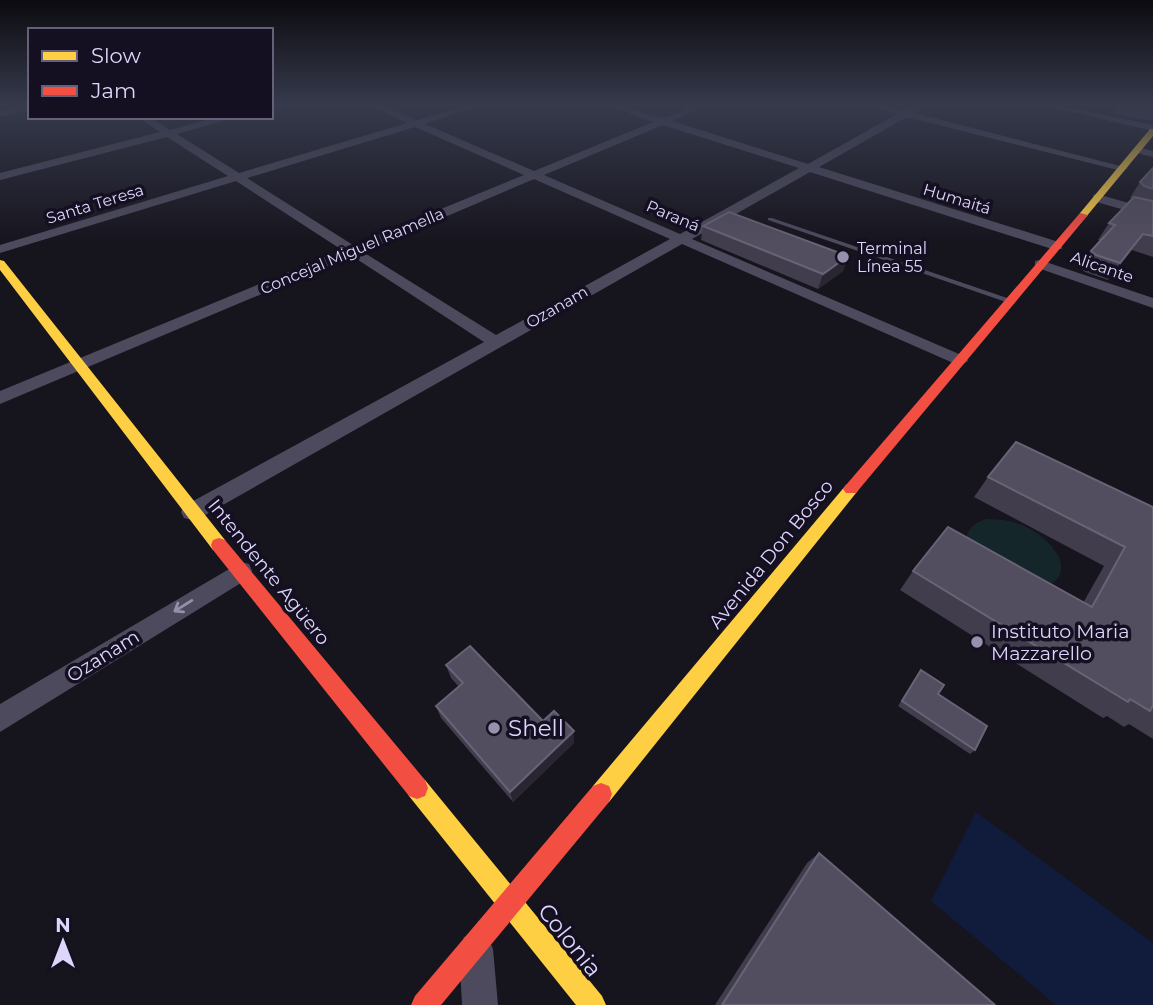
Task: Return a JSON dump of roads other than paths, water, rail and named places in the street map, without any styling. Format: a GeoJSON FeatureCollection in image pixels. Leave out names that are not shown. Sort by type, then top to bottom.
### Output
{"type":"FeatureCollection","features":[{"type":"Feature","properties":{"kind":"main road","name":"Avenida Don Bosco"},"geometry":{"type":"LineString","coordinates":[[424,1005],[511,904],[925,399],[1122,168],[1145,152]]}},
{"type":"Feature","properties":{"kind":"main road","name":"Intendente Agüero"},"geometry":{"type":"LineString","coordinates":[[0,263],[192,512],[511,904]]}},
{"type":"Feature","properties":{"kind":"main road","name":"Colonia"},"geometry":{"type":"LineString","coordinates":[[511,904],[593,1005]]}},
{"type":"Feature","properties":{"kind":"street"},"geometry":{"type":"LineString","coordinates":[[0,177],[100,151]]}},
{"type":"Feature","properties":{"kind":"street"},"geometry":{"type":"LineString","coordinates":[[197,151],[495,342]]}},
{"type":"Feature","properties":{"kind":"street","name":"Santa Teresa"},"geometry":{"type":"LineString","coordinates":[[0,249],[326,151]]}},
{"type":"Feature","properties":{"kind":"street","name":"Paraná"},"geometry":{"type":"LineString","coordinates":[[481,151],[960,361]]}},
{"type":"Feature","properties":{"kind":"street","name":"Concejal Miguel Ramella"},"geometry":{"type":"LineString","coordinates":[[0,398],[588,151]]}},
{"type":"Feature","properties":{"kind":"street","name":"Humaitá"},"geometry":{"type":"LineString","coordinates":[[754,151],[1057,246]]}},
{"type":"Feature","properties":{"kind":"street","name":"Ozanam"},"geometry":{"type":"LineString","coordinates":[[192,512],[837,151]]}},
{"type":"Feature","properties":{"kind":"street"},"geometry":{"type":"LineString","coordinates":[[1055,151],[1122,168]]}},
{"type":"Feature","properties":{"kind":"street"},"geometry":{"type":"LineString","coordinates":[[1097,198],[1153,214]]}},
{"type":"Feature","properties":{"kind":"street","name":"Alicante"},"geometry":{"type":"LineString","coordinates":[[1040,264],[1153,303]]}},
{"type":"Feature","properties":{"kind":"street","name":"Ozanam"},"geometry":{"type":"LineString","coordinates":[[0,719],[242,571]]}},
{"type":"Feature","properties":{"kind":"street"},"geometry":{"type":"LineString","coordinates":[[475,944],[480,1005]]}},
{"type":"Feature","properties":{"kind":"lane"},"geometry":{"type":"LineString","coordinates":[[770,219],[1009,300]]}},
{"type":"Feature","properties":{"kind":"water"},"geometry":{"type":"Polygon","coordinates":[[[976,812],[1153,943],[1153,1005],[1056,1005],[931,901],[976,812]]]}},
{"type":"Feature","properties":{"kind":"place","name":"Terminal Línea 55"},"geometry":{"type":"Point","coordinates":[843,257]}},
{"type":"Feature","properties":{"kind":"place","name":"Instituto Maria Mazzarello"},"geometry":{"type":"Point","coordinates":[977,642]}},
{"type":"Feature","properties":{"kind":"place","name":"Shell"},"geometry":{"type":"Point","coordinates":[494,728]}}]}
